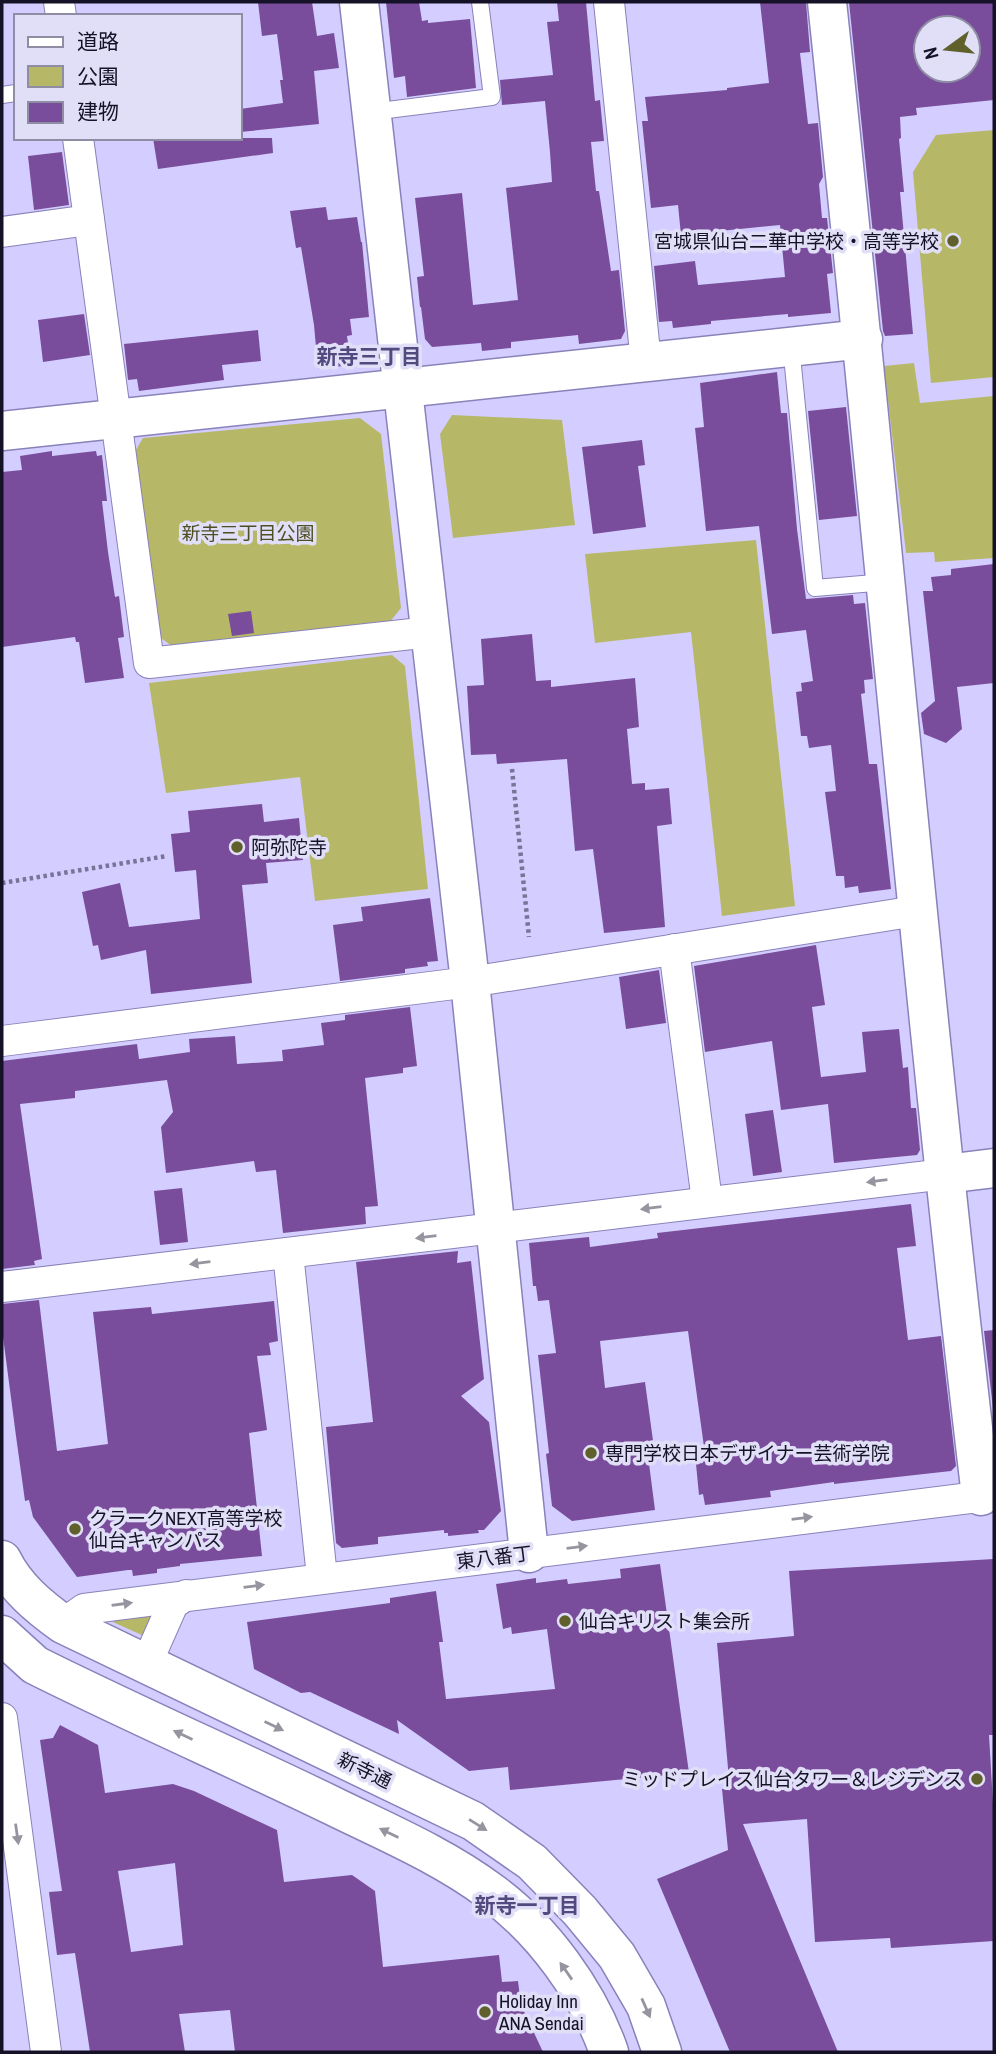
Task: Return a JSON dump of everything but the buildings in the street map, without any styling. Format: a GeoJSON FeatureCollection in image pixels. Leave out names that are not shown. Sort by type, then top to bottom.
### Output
{"type":"FeatureCollection","features":[{"type":"Feature","properties":{"kind":"street"},"geometry":{"type":"LineString","coordinates":[[359,2],[470,982],[529,1553]]}},
{"type":"Feature","properties":{"kind":"street"},"geometry":{"type":"LineString","coordinates":[[609,2],[646,362]]}},
{"type":"Feature","properties":{"kind":"street"},"geometry":{"type":"LineString","coordinates":[[827,2],[863,339],[916,911],[945,1174],[987,1496]]}},
{"type":"Feature","properties":{"kind":"street"},"geometry":{"type":"LineString","coordinates":[[78,140],[149,663],[430,632]]}},
{"type":"Feature","properties":{"kind":"street"},"geometry":{"type":"LineString","coordinates":[[2,232],[89,220]]}},
{"type":"Feature","properties":{"kind":"street"},"geometry":{"type":"LineString","coordinates":[[2,431],[863,339]]}},
{"type":"Feature","properties":{"kind":"street"},"geometry":{"type":"LineString","coordinates":[[2,1041],[470,982],[916,911]]}},
{"type":"Feature","properties":{"kind":"street"},"geometry":{"type":"LineString","coordinates":[[674,949],[707,1201]]}},
{"type":"Feature","properties":{"kind":"street"},"geometry":{"type":"LineString","coordinates":[[2,1287],[994,1168]]}},
{"type":"Feature","properties":{"kind":"street"},"geometry":{"type":"LineString","coordinates":[[288,1253],[323,1577]]}},
{"type":"Feature","properties":{"kind":"street","name":"東八番丁"},"geometry":{"type":"LineString","coordinates":[[63,1624],[84,1609],[987,1496]]}},
{"type":"Feature","properties":{"kind":"street","name":"新寺通"},"geometry":{"type":"LineString","coordinates":[[2,1560],[19,1586],[38,1606],[63,1624],[473,1821],[532,1862],[580,1911],[617,1956],[646,2006],[662,2052]]}},
{"type":"Feature","properties":{"kind":"street"},"geometry":{"type":"LineString","coordinates":[[146,1665],[173,1604],[186,1595]]}},
{"type":"Feature","properties":{"kind":"street"},"geometry":{"type":"LineString","coordinates":[[2,1605],[63,1624]]}},
{"type":"Feature","properties":{"kind":"street"},"geometry":{"type":"LineString","coordinates":[[2,1635],[18,1658],[428,1853],[492,1892],[549,1946],[578,1987],[603,2033],[609,2052]]}},
{"type":"Feature","properties":{"kind":"street"},"geometry":{"type":"LineString","coordinates":[[2,1718],[46,2052]]}},
{"type":"Feature","properties":{"kind":"lane"},"geometry":{"type":"LineString","coordinates":[[372,112],[492,97],[480,2]]}},
{"type":"Feature","properties":{"kind":"lane"},"geometry":{"type":"LineString","coordinates":[[791,346],[815,588],[886,582]]}},
{"type":"Feature","properties":{"kind":"path"},"geometry":{"type":"LineString","coordinates":[[512,769],[529,937]]}},
{"type":"Feature","properties":{"kind":"path"},"geometry":{"type":"LineString","coordinates":[[2,883],[167,856]]}},
{"type":"Feature","properties":{"kind":"green space","name":"宮城県仙台二華中学校・高等学校"},"geometry":{"type":"Polygon","coordinates":[[[994,130],[994,377],[931,383],[913,172],[936,135],[994,130]]]}},
{"type":"Feature","properties":{"kind":"green space"},"geometry":{"type":"Polygon","coordinates":[[[914,363],[920,403],[994,396],[994,558],[935,562],[934,552],[906,553],[884,366],[914,363]]]}},
{"type":"Feature","properties":{"kind":"green space"},"geometry":{"type":"Polygon","coordinates":[[[452,415],[562,420],[575,525],[453,538],[440,434],[452,415]]]}},
{"type":"Feature","properties":{"kind":"green space","name":"新寺三丁目公園"},"geometry":{"type":"Polygon","coordinates":[[[360,418],[381,434],[401,608],[389,623],[173,647],[157,635],[131,458],[143,438],[360,418]]]}},
{"type":"Feature","properties":{"kind":"green space"},"geometry":{"type":"Polygon","coordinates":[[[756,540],[795,906],[722,916],[691,632],[595,643],[585,554],[756,540]]]}},
{"type":"Feature","properties":{"kind":"green space"},"geometry":{"type":"Polygon","coordinates":[[[392,655],[405,666],[428,889],[315,901],[300,777],[166,793],[149,683],[392,655]]]}},
{"type":"Feature","properties":{"kind":"green space"},"geometry":{"type":"Polygon","coordinates":[[[145,1609],[153,1616],[146,1637],[113,1622],[115,1613],[145,1609]]]}},
{"type":"Feature","properties":{"kind":"place","name":"宮城県仙台二華中学校・高等学校"},"geometry":{"type":"Point","coordinates":[953,241]}},
{"type":"Feature","properties":{"kind":"place","name":"阿弥陀寺"},"geometry":{"type":"Point","coordinates":[237,847]}},
{"type":"Feature","properties":{"kind":"place","name":"専門学校日本デザイナー芸術学院"},"geometry":{"type":"Point","coordinates":[591,1453]}},
{"type":"Feature","properties":{"kind":"place","name":"クラークNEXT高等学校 仙台キャンパス"},"geometry":{"type":"Point","coordinates":[75,1529]}},
{"type":"Feature","properties":{"kind":"place","name":"仙台キリスト集会所"},"geometry":{"type":"Point","coordinates":[565,1621]}},
{"type":"Feature","properties":{"kind":"place","name":"ミッドプレイス仙台タワー＆レジデンス"},"geometry":{"type":"Point","coordinates":[977,1779]}},
{"type":"Feature","properties":{"kind":"place","name":"Holiday Inn ANA Sendai"},"geometry":{"type":"Point","coordinates":[485,2012]}},
{"type":"Feature","properties":{"kind":"district","name":"新寺三丁目"},"geometry":{"type":"Point","coordinates":[369,357]}},
{"type":"Feature","properties":{"kind":"district","name":"新寺一丁目"},"geometry":{"type":"Point","coordinates":[527,1906]}}]}
